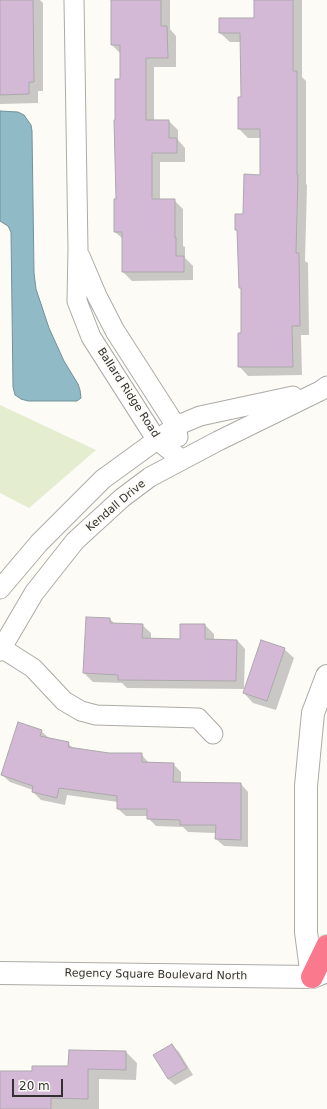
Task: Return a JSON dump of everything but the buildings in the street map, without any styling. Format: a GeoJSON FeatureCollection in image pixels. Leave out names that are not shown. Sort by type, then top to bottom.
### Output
{"type":"FeatureCollection","features":[{"type":"Feature","properties":{"kind":"highway"},"geometry":{"type":"LineString","coordinates":[[322,977],[327,946]]}},
{"type":"Feature","properties":{"kind":"street"},"geometry":{"type":"LineString","coordinates":[[74,0],[78,250]]}},
{"type":"Feature","properties":{"kind":"street","name":"Ballard Ridge Road"},"geometry":{"type":"LineString","coordinates":[[78,250],[97,296],[114,331],[176,426],[182,460]]}},
{"type":"Feature","properties":{"kind":"street","name":"Ballard Ridge Road"},"geometry":{"type":"LineString","coordinates":[[78,250],[77,301],[91,337],[156,439],[182,460]]}},
{"type":"Feature","properties":{"kind":"street","name":"Kendall Drive"},"geometry":{"type":"LineString","coordinates":[[0,589],[39,543],[103,479],[156,439],[176,426],[200,416],[323,388]]}},
{"type":"Feature","properties":{"kind":"street","name":"Kendall Drive"},"geometry":{"type":"LineString","coordinates":[[0,649],[34,593],[75,541],[122,498],[150,477],[323,388]]}},
{"type":"Feature","properties":{"kind":"street"},"geometry":{"type":"LineString","coordinates":[[0,649],[33,668],[64,701],[81,711],[96,715],[198,718],[213,734]]}},
{"type":"Feature","properties":{"kind":"street"},"geometry":{"type":"LineString","coordinates":[[322,977],[306,932],[306,786],[313,713],[327,676]]}},
{"type":"Feature","properties":{"kind":"street","name":"Regency Square Boulevard North"},"geometry":{"type":"LineString","coordinates":[[0,972],[322,977]]}},
{"type":"Feature","properties":{"kind":"green space"},"geometry":{"type":"Polygon","coordinates":[[[0,405],[96,450],[29,508],[0,493],[0,405]]]}},
{"type":"Feature","properties":{"kind":"water"},"geometry":{"type":"Polygon","coordinates":[[[0,111],[18,112],[24,115],[31,125],[34,273],[36,289],[49,328],[64,361],[78,384],[81,398],[77,401],[28,401],[15,395],[13,387],[11,232],[8,226],[0,221],[0,111]]]}}]}
